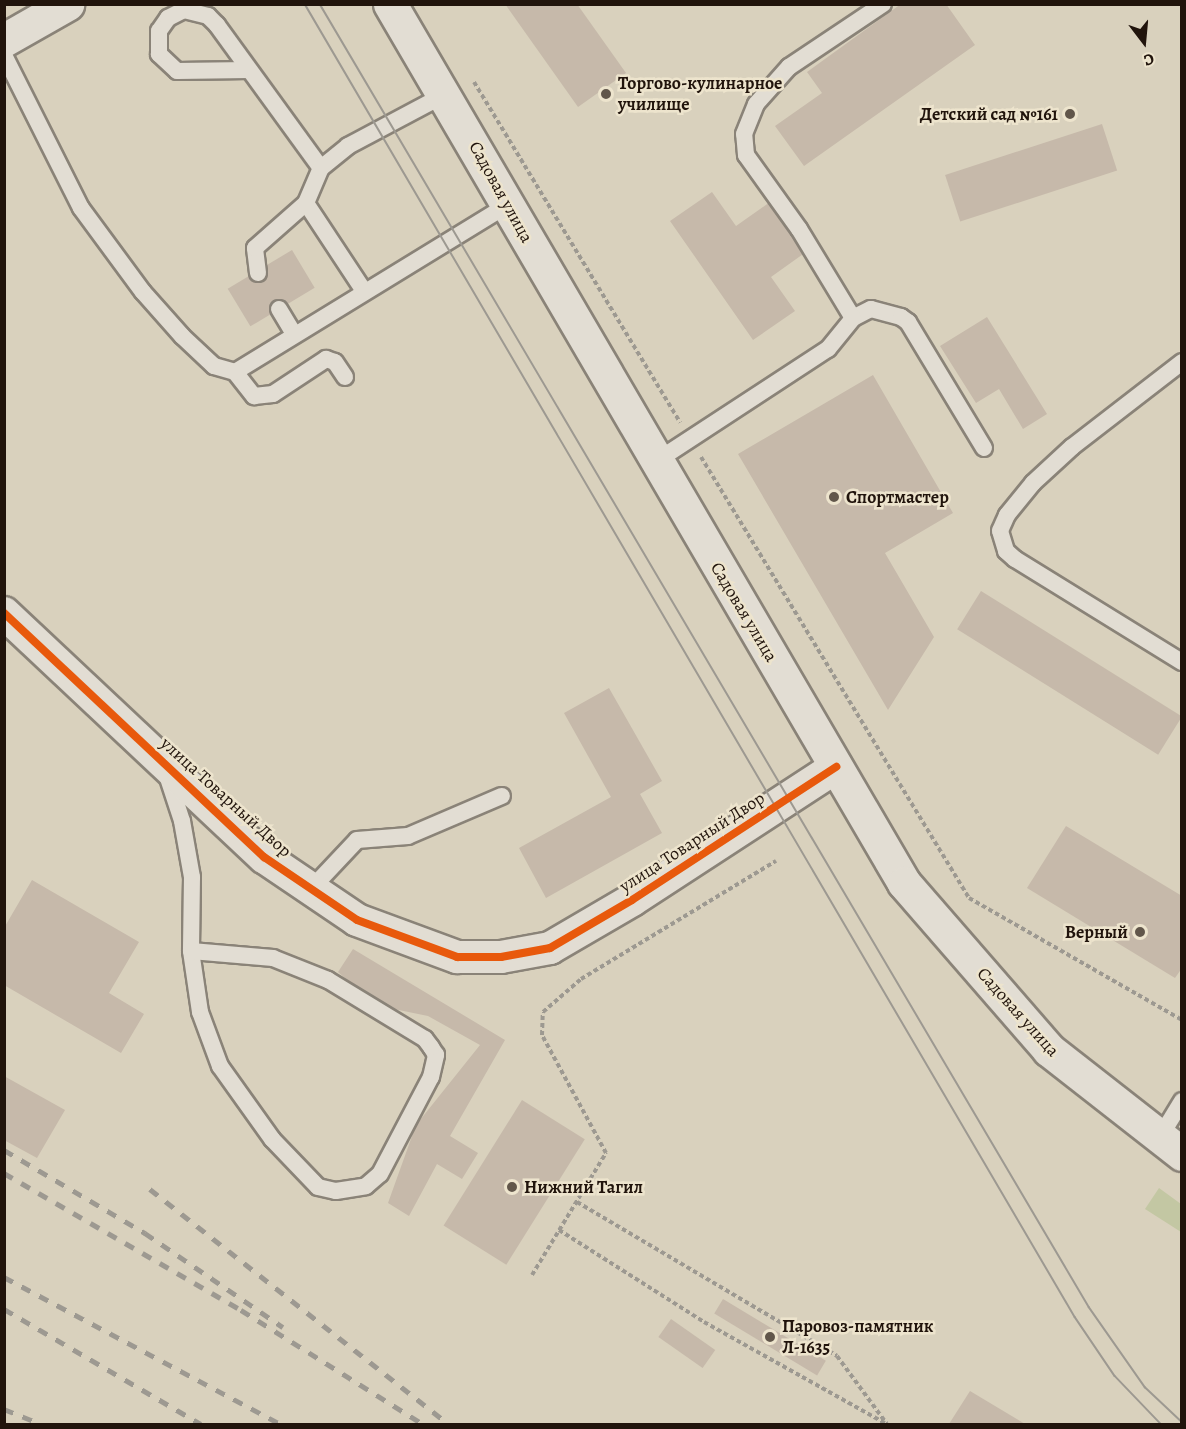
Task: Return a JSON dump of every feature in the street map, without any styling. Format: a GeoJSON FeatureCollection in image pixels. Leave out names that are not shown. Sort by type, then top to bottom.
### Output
{"type":"FeatureCollection","features":[{"type":"Feature","properties":{"kind":"main road"},"geometry":{"type":"LineString","coordinates":[[4,40],[67,4]]}},
{"type":"Feature","properties":{"kind":"main road","name":"Садовая улица"},"geometry":{"type":"LineString","coordinates":[[390,4],[458,85],[508,205],[655,462],[904,883],[1041,1041],[1171,1145]]}},
{"type":"Feature","properties":{"kind":"street","name":"улица Товарный Двор"},"geometry":{"type":"LineString","coordinates":[[4,613],[264,857],[357,920],[457,957],[501,957],[550,948],[632,900],[836,767]]}},
{"type":"Feature","properties":{"kind":"lane"},"geometry":{"type":"LineString","coordinates":[[853,318],[799,229],[746,155],[744,134],[756,104],[789,67],[883,4]]}},
{"type":"Feature","properties":{"kind":"lane"},"geometry":{"type":"LineString","coordinates":[[249,70],[177,71],[159,54],[159,31],[168,18],[184,10],[198,11],[217,25],[321,168]]}},
{"type":"Feature","properties":{"kind":"lane"},"geometry":{"type":"LineString","coordinates":[[4,55],[88,217],[142,292],[182,336],[214,366],[235,372],[248,393],[260,398],[273,394],[326,359],[335,362],[345,377]]}},
{"type":"Feature","properties":{"kind":"lane"},"geometry":{"type":"LineString","coordinates":[[258,273],[255,248],[306,203],[321,168],[348,146],[458,85]]}},
{"type":"Feature","properties":{"kind":"lane"},"geometry":{"type":"LineString","coordinates":[[306,203],[364,291]]}},
{"type":"Feature","properties":{"kind":"lane"},"geometry":{"type":"LineString","coordinates":[[235,372],[508,205]]}},
{"type":"Feature","properties":{"kind":"lane"},"geometry":{"type":"LineString","coordinates":[[279,309],[294,334]]}},
{"type":"Feature","properties":{"kind":"lane"},"geometry":{"type":"LineString","coordinates":[[655,462],[828,349],[853,318],[871,309],[901,316],[908,322],[984,448]]}},
{"type":"Feature","properties":{"kind":"lane"},"geometry":{"type":"LineString","coordinates":[[1182,362],[1072,447],[1026,491],[1007,515],[1000,531],[1006,551],[1015,559],[1182,662]]}},
{"type":"Feature","properties":{"kind":"lane"},"geometry":{"type":"LineString","coordinates":[[155,754],[173,787],[182,820],[192,877],[191,951],[200,1012],[220,1066],[272,1139],[318,1187],[336,1191],[366,1186],[380,1174],[431,1077],[436,1055],[432,1047],[328,980],[273,958],[191,951]]}},
{"type":"Feature","properties":{"kind":"lane"},"geometry":{"type":"LineString","coordinates":[[311,889],[357,840],[408,836],[502,796]]}},
{"type":"Feature","properties":{"kind":"lane"},"geometry":{"type":"LineString","coordinates":[[1171,1145],[1182,1101]]}},
{"type":"Feature","properties":{"kind":"path"},"geometry":{"type":"LineString","coordinates":[[458,85],[690,440],[969,898],[1182,1020]]}},
{"type":"Feature","properties":{"kind":"path"},"geometry":{"type":"LineString","coordinates":[[532,1275],[606,1154],[542,1035],[543,1012],[581,979],[776,861]]}},
{"type":"Feature","properties":{"kind":"path"},"geometry":{"type":"LineString","coordinates":[[577,1202],[837,1356],[888,1424]]}},
{"type":"Feature","properties":{"kind":"path"},"geometry":{"type":"LineString","coordinates":[[559,1230],[704,1322],[888,1424]]}},
{"type":"Feature","properties":{"kind":"green space"},"geometry":{"type":"Polygon","coordinates":[[[1159,1188],[1181,1204],[1181,1232],[1145,1209],[1159,1188]]]}},
{"type":"Feature","properties":{"kind":"building"},"geometry":{"type":"Polygon","coordinates":[[[505,4],[577,4],[626,73],[578,107],[505,4]]]}},
{"type":"Feature","properties":{"kind":"building"},"geometry":{"type":"Polygon","coordinates":[[[901,4],[946,4],[975,45],[804,166],[775,126],[822,93],[807,72],[901,4]]]}},
{"type":"Feature","properties":{"kind":"building"},"geometry":{"type":"Polygon","coordinates":[[[1102,124],[1117,171],[960,222],[945,175],[1102,124]]]}},
{"type":"Feature","properties":{"kind":"building"},"geometry":{"type":"Polygon","coordinates":[[[712,192],[736,226],[770,202],[806,252],[771,277],[795,311],[753,340],[670,221],[712,192]]]}},
{"type":"Feature","properties":{"kind":"building"},"geometry":{"type":"Polygon","coordinates":[[[292,250],[315,288],[250,326],[228,289],[292,250]]]}},
{"type":"Feature","properties":{"kind":"building"},"geometry":{"type":"Polygon","coordinates":[[[987,317],[1047,414],[1023,429],[999,389],[976,403],[940,346],[987,317]]]}},
{"type":"Feature","properties":{"kind":"building"},"geometry":{"type":"Polygon","coordinates":[[[873,375],[953,513],[885,553],[934,637],[888,710],[738,454],[873,375]]]}},
{"type":"Feature","properties":{"kind":"building"},"geometry":{"type":"Polygon","coordinates":[[[981,591],[1182,717],[1158,755],[957,629],[981,591]]]}},
{"type":"Feature","properties":{"kind":"building"},"geometry":{"type":"Polygon","coordinates":[[[609,688],[662,781],[640,794],[662,833],[546,898],[519,848],[611,797],[564,713],[609,688]]]}},
{"type":"Feature","properties":{"kind":"building"},"geometry":{"type":"Polygon","coordinates":[[[1066,826],[1182,896],[1182,968],[1175,978],[1027,888],[1066,826]]]}},
{"type":"Feature","properties":{"kind":"building"},"geometry":{"type":"Polygon","coordinates":[[[32,880],[139,942],[109,993],[144,1014],[121,1053],[4,985],[4,928],[32,880]]]}},
{"type":"Feature","properties":{"kind":"building"},"geometry":{"type":"Polygon","coordinates":[[[353,949],[505,1040],[450,1136],[478,1153],[462,1179],[437,1164],[409,1216],[388,1203],[416,1125],[480,1045],[428,1016],[389,1008],[362,993],[338,972],[353,949]]]}},
{"type":"Feature","properties":{"kind":"building"},"geometry":{"type":"Polygon","coordinates":[[[4,1076],[65,1110],[37,1158],[4,1140],[4,1076]]]}},
{"type":"Feature","properties":{"kind":"building","name":"Нижний Тагил"},"geometry":{"type":"Polygon","coordinates":[[[522,1100],[585,1139],[506,1265],[444,1226],[522,1100]]]}},
{"type":"Feature","properties":{"kind":"building","name":"Паровоз-памятник Л-1635"},"geometry":{"type":"Polygon","coordinates":[[[723,1299],[826,1361],[817,1375],[714,1314],[723,1299]]]}},
{"type":"Feature","properties":{"kind":"building"},"geometry":{"type":"Polygon","coordinates":[[[671,1319],[715,1350],[703,1368],[658,1337],[671,1319]]]}},
{"type":"Feature","properties":{"kind":"building"},"geometry":{"type":"Polygon","coordinates":[[[970,1391],[1025,1424],[949,1424],[970,1391]]]}},
{"type":"Feature","properties":{"kind":"tram line"},"geometry":{"type":"LineString","coordinates":[[305,4],[1075,1317],[1115,1376],[1161,1424]]}},
{"type":"Feature","properties":{"kind":"tram line"},"geometry":{"type":"LineString","coordinates":[[320,4],[1089,1307],[1145,1387],[1182,1422]]}},
{"type":"Feature","properties":{"kind":"railway"},"geometry":{"type":"LineString","coordinates":[[4,1150],[145,1233],[283,1327]]}},
{"type":"Feature","properties":{"kind":"railway"},"geometry":{"type":"LineString","coordinates":[[4,1173],[241,1310],[423,1424]]}},
{"type":"Feature","properties":{"kind":"railway"},"geometry":{"type":"LineString","coordinates":[[150,1189],[449,1424]]}},
{"type":"Feature","properties":{"kind":"railway"},"geometry":{"type":"LineString","coordinates":[[4,1277],[281,1424]]}},
{"type":"Feature","properties":{"kind":"railway"},"geometry":{"type":"LineString","coordinates":[[4,1309],[201,1424]]}},
{"type":"Feature","properties":{"kind":"railway"},"geometry":{"type":"LineString","coordinates":[[4,1409],[41,1424]]}},
{"type":"Feature","properties":{"kind":"cycle path"},"geometry":{"type":"LineString","coordinates":[[4,613],[264,857],[357,920],[457,957],[501,957],[550,948],[632,900],[836,767]]}},
{"type":"Feature","properties":{"kind":"place","name":"Торгово-кулинарное училище"},"geometry":{"type":"Point","coordinates":[606,94]}},
{"type":"Feature","properties":{"kind":"place","name":"Детский сад №161"},"geometry":{"type":"Point","coordinates":[1070,114]}},
{"type":"Feature","properties":{"kind":"place","name":"Спортмастер"},"geometry":{"type":"Point","coordinates":[834,497]}},
{"type":"Feature","properties":{"kind":"place","name":"Верный"},"geometry":{"type":"Point","coordinates":[1140,932]}},
{"type":"Feature","properties":{"kind":"place","name":"Нижний Тагил"},"geometry":{"type":"Point","coordinates":[512,1187]}},
{"type":"Feature","properties":{"kind":"place","name":"Паровоз-памятник Л-1635"},"geometry":{"type":"Point","coordinates":[770,1337]}}]}
